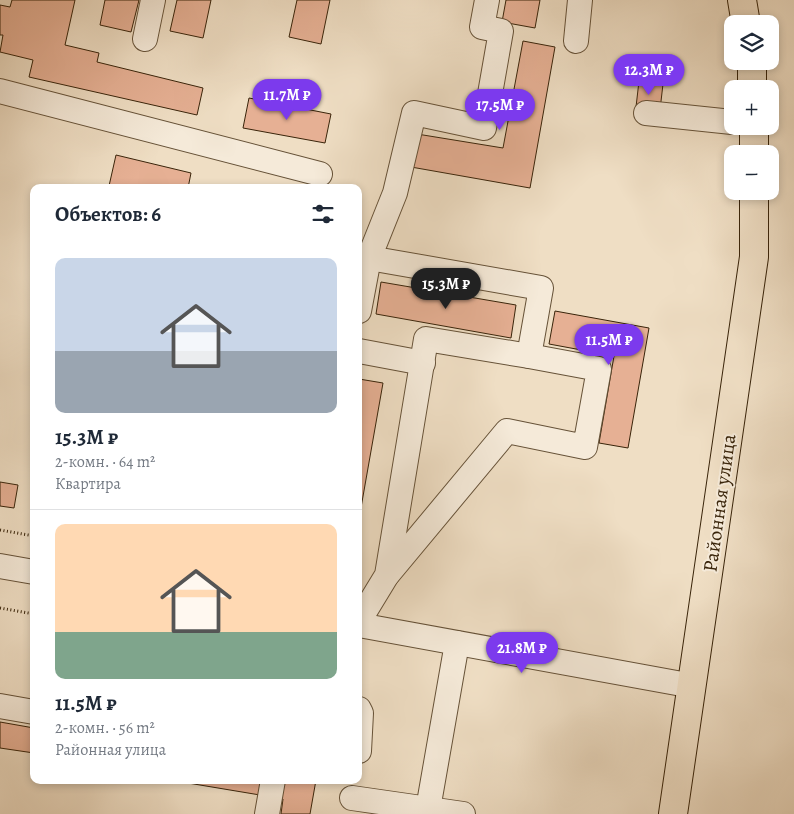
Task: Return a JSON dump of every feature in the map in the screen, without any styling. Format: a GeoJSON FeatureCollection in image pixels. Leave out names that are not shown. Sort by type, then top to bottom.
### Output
{"type":"FeatureCollection","features":[{"type":"Feature","properties":{"kind":"main road"},"geometry":{"type":"LineString","coordinates":[[742,0],[744,15]]}},
{"type":"Feature","properties":{"kind":"main road","name":"Районная улица"},"geometry":{"type":"LineString","coordinates":[[673,814],[754,257],[754,200]]}},
{"type":"Feature","properties":{"kind":"street"},"geometry":{"type":"LineString","coordinates":[[145,39],[154,0]]}},
{"type":"Feature","properties":{"kind":"street"},"geometry":{"type":"LineString","coordinates":[[362,295],[369,258],[395,193],[414,113],[484,128],[500,31],[482,27],[487,0]]}},
{"type":"Feature","properties":{"kind":"street"},"geometry":{"type":"LineString","coordinates":[[576,41],[580,0]]}},
{"type":"Feature","properties":{"kind":"street"},"geometry":{"type":"LineString","coordinates":[[0,91],[320,174]]}},
{"type":"Feature","properties":{"kind":"street"},"geometry":{"type":"LineString","coordinates":[[646,113],[724,121]]}},
{"type":"Feature","properties":{"kind":"street"},"geometry":{"type":"LineString","coordinates":[[369,258],[541,288],[529,356]]}},
{"type":"Feature","properties":{"kind":"street"},"geometry":{"type":"LineString","coordinates":[[362,618],[387,575],[507,431],[585,447],[599,369],[426,339],[387,575]]}},
{"type":"Feature","properties":{"kind":"street"},"geometry":{"type":"LineString","coordinates":[[362,352],[423,363]]}},
{"type":"Feature","properties":{"kind":"street"},"geometry":{"type":"LineString","coordinates":[[0,566],[30,571]]}},
{"type":"Feature","properties":{"kind":"street"},"geometry":{"type":"LineString","coordinates":[[362,624],[693,686]]}},
{"type":"Feature","properties":{"kind":"street"},"geometry":{"type":"LineString","coordinates":[[428,809],[457,643]]}},
{"type":"Feature","properties":{"kind":"street"},"geometry":{"type":"LineString","coordinates":[[0,706],[30,711]]}},
{"type":"Feature","properties":{"kind":"street"},"geometry":{"type":"LineString","coordinates":[[267,814],[272,784]]}},
{"type":"Feature","properties":{"kind":"street"},"geometry":{"type":"LineString","coordinates":[[352,797],[401,810],[428,809],[463,814]]}},
{"type":"Feature","properties":{"kind":"path"},"geometry":{"type":"LineString","coordinates":[[0,530],[30,535]]}},
{"type":"Feature","properties":{"kind":"path"},"geometry":{"type":"LineString","coordinates":[[0,608],[30,613]]}},
{"type":"Feature","properties":{"kind":"building"},"geometry":{"type":"Polygon","coordinates":[[[12,0],[75,0],[65,45],[99,53],[97,62],[203,88],[197,115],[29,77],[33,60],[0,52],[3,35],[0,35],[0,5],[10,7],[12,0]]]}},
{"type":"Feature","properties":{"kind":"building"},"geometry":{"type":"Polygon","coordinates":[[[105,0],[139,0],[131,32],[100,25],[105,0]]]}},
{"type":"Feature","properties":{"kind":"building"},"geometry":{"type":"Polygon","coordinates":[[[177,0],[211,0],[203,38],[170,31],[177,0]]]}},
{"type":"Feature","properties":{"kind":"building"},"geometry":{"type":"Polygon","coordinates":[[[297,0],[330,0],[321,44],[289,37],[297,0]]]}},
{"type":"Feature","properties":{"kind":"building"},"geometry":{"type":"Polygon","coordinates":[[[506,0],[540,0],[535,28],[502,22],[506,0]]]}},
{"type":"Feature","properties":{"kind":"building"},"geometry":{"type":"Polygon","coordinates":[[[523,41],[555,47],[530,188],[411,167],[417,134],[503,148],[523,41]]]}},
{"type":"Feature","properties":{"kind":"building"},"geometry":{"type":"Polygon","coordinates":[[[639,81],[663,84],[660,110],[636,107],[639,81]]]}},
{"type":"Feature","properties":{"kind":"building"},"geometry":{"type":"Polygon","coordinates":[[[249,98],[331,114],[325,143],[243,128],[249,98]]]}},
{"type":"Feature","properties":{"kind":"building"},"geometry":{"type":"Polygon","coordinates":[[[116,155],[191,173],[189,184],[109,184],[116,155]]]}},
{"type":"Feature","properties":{"kind":"building"},"geometry":{"type":"Polygon","coordinates":[[[381,282],[516,305],[511,338],[376,314],[381,282]]]}},
{"type":"Feature","properties":{"kind":"building"},"geometry":{"type":"Polygon","coordinates":[[[555,311],[649,328],[628,448],[599,443],[614,356],[549,344],[555,311]]]}},
{"type":"Feature","properties":{"kind":"building"},"geometry":{"type":"Polygon","coordinates":[[[362,380],[383,383],[362,502],[362,380]]]}},
{"type":"Feature","properties":{"kind":"building"},"geometry":{"type":"Polygon","coordinates":[[[0,482],[18,485],[14,508],[0,506],[0,482]]]}},
{"type":"Feature","properties":{"kind":"building"},"geometry":{"type":"Polygon","coordinates":[[[0,722],[30,727],[30,752],[0,748],[0,722]]]}},
{"type":"Feature","properties":{"kind":"building"},"geometry":{"type":"Polygon","coordinates":[[[194,784],[261,784],[260,795],[194,784]]]}},
{"type":"Feature","properties":{"kind":"building"},"geometry":{"type":"Polygon","coordinates":[[[261,784],[315,784],[310,814],[281,814],[283,799],[260,795],[261,784]]]}}]}
